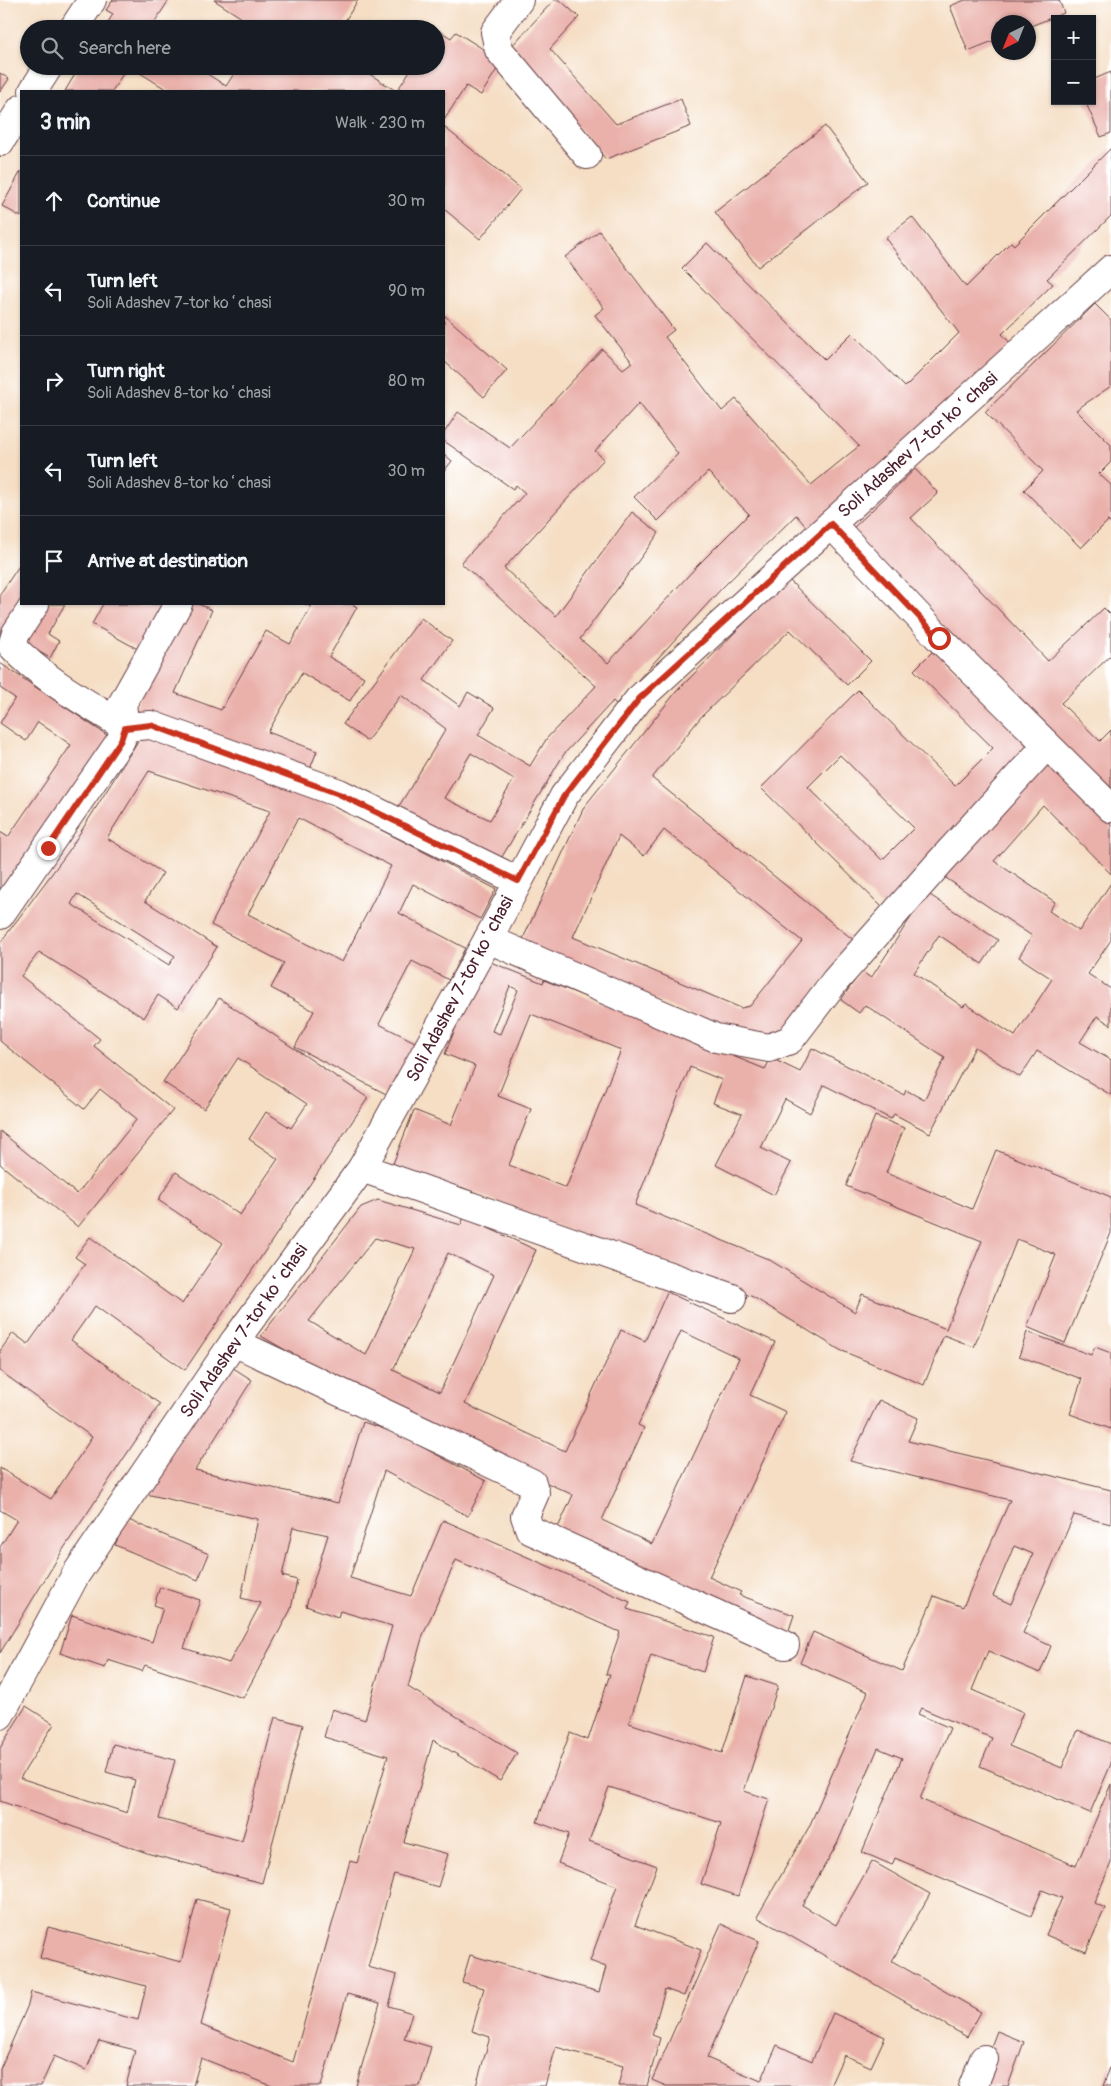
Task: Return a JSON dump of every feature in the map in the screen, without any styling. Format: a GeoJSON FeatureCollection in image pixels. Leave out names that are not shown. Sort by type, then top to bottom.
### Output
{"type":"FeatureCollection","features":[{"type":"Feature","properties":{"kind":"street"},"geometry":{"type":"LineString","coordinates":[[80,20],[92,0]]}},
{"type":"Feature","properties":{"kind":"street"},"geometry":{"type":"LineString","coordinates":[[519,0],[495,32],[499,50],[587,154]]}},
{"type":"Feature","properties":{"kind":"street"},"geometry":{"type":"LineString","coordinates":[[34,90],[43,75]]}},
{"type":"Feature","properties":{"kind":"street"},"geometry":{"type":"LineString","coordinates":[[0,142],[20,111]]}},
{"type":"Feature","properties":{"kind":"street","name":"Soli Adashev 7-tor koʻchasi"},"geometry":{"type":"LineString","coordinates":[[0,1715],[76,1574],[234,1342],[362,1168],[564,796],[639,699],[1111,269]]}},
{"type":"Feature","properties":{"kind":"street"},"geometry":{"type":"LineString","coordinates":[[831,524],[939,638],[1111,808]]}},
{"type":"Feature","properties":{"kind":"street"},"geometry":{"type":"LineString","coordinates":[[34,605],[16,633],[12,646],[27,662],[51,681],[125,728],[151,725],[339,794],[518,881]]}},
{"type":"Feature","properties":{"kind":"street"},"geometry":{"type":"LineString","coordinates":[[0,915],[121,740],[125,728],[122,704],[177,605]]}},
{"type":"Feature","properties":{"kind":"street"},"geometry":{"type":"LineString","coordinates":[[488,939],[716,1038],[769,1048],[790,1040],[842,974],[941,861],[1047,745]]}},
{"type":"Feature","properties":{"kind":"street"},"geometry":{"type":"LineString","coordinates":[[362,1168],[732,1298]]}},
{"type":"Feature","properties":{"kind":"street"},"geometry":{"type":"LineString","coordinates":[[234,1342],[532,1483],[535,1493],[525,1516],[530,1530],[785,1645]]}},
{"type":"Feature","properties":{"kind":"street"},"geometry":{"type":"LineString","coordinates":[[973,2086],[984,2059]]}},
{"type":"Feature","properties":{"kind":"building"},"geometry":{"type":"Polygon","coordinates":[[[113,0],[169,0],[156,20],[109,20],[113,14],[106,10],[113,0]]]}},
{"type":"Feature","properties":{"kind":"building"},"geometry":{"type":"Polygon","coordinates":[[[214,0],[358,0],[346,20],[245,20],[214,0]]]}},
{"type":"Feature","properties":{"kind":"building"},"geometry":{"type":"Polygon","coordinates":[[[554,0],[560,0],[579,17],[550,49],[616,124],[681,99],[691,126],[606,159],[509,49],[554,0]]]}},
{"type":"Feature","properties":{"kind":"building"},"geometry":{"type":"Polygon","coordinates":[[[965,0],[1059,0],[1064,13],[1051,15],[1051,18],[1036,24],[1036,15],[991,15],[991,42],[968,51],[950,6],[965,0]]]}},
{"type":"Feature","properties":{"kind":"building"},"geometry":{"type":"Polygon","coordinates":[[[456,32],[502,61],[481,95],[466,86],[445,118],[445,90],[398,90],[407,75],[445,75],[445,34],[451,38],[456,32]]]}},
{"type":"Feature","properties":{"kind":"building"},"geometry":{"type":"Polygon","coordinates":[[[1111,72],[1111,133],[1101,137],[1087,105],[1096,105],[1096,78],[1111,72]]]}},
{"type":"Feature","properties":{"kind":"building"},"geometry":{"type":"Polygon","coordinates":[[[0,73],[9,79],[0,92],[0,73]]]}},
{"type":"Feature","properties":{"kind":"building"},"geometry":{"type":"Polygon","coordinates":[[[75,75],[122,75],[113,90],[66,90],[75,75]]]}},
{"type":"Feature","properties":{"kind":"building"},"geometry":{"type":"Polygon","coordinates":[[[143,75],[209,75],[226,86],[233,75],[371,75],[394,90],[167,90],[143,75]]]}},
{"type":"Feature","properties":{"kind":"building"},"geometry":{"type":"Polygon","coordinates":[[[825,126],[868,182],[758,267],[715,212],[825,126]]]}},
{"type":"Feature","properties":{"kind":"building"},"geometry":{"type":"Polygon","coordinates":[[[445,128],[521,189],[480,239],[445,210],[445,128]]]}},
{"type":"Feature","properties":{"kind":"building"},"geometry":{"type":"Polygon","coordinates":[[[1111,148],[1111,216],[1047,279],[1053,284],[1002,334],[1012,345],[809,530],[796,515],[722,588],[616,704],[613,701],[564,754],[500,860],[396,811],[446,729],[401,695],[367,741],[343,724],[421,618],[452,641],[424,680],[460,706],[468,692],[494,708],[478,735],[530,766],[547,738],[596,686],[461,563],[525,493],[516,485],[513,489],[445,442],[445,432],[458,412],[510,448],[602,349],[623,369],[632,362],[595,315],[604,308],[565,257],[599,231],[674,330],[665,337],[722,411],[736,399],[811,485],[859,446],[682,268],[707,243],[825,360],[852,333],[905,387],[959,333],[885,238],[912,217],[966,287],[1011,242],[1014,245],[1111,148]],[[639,403],[595,451],[604,459],[504,568],[556,616],[632,512],[659,533],[580,639],[608,663],[698,565],[749,514],[708,472],[658,521],[634,497],[678,454],[639,403]],[[471,753],[444,798],[490,820],[514,779],[471,753]]]}},
{"type":"Feature","properties":{"kind":"building"},"geometry":{"type":"Polygon","coordinates":[[[20,173],[20,216],[2,206],[20,173]]]}},
{"type":"Feature","properties":{"kind":"building"},"geometry":{"type":"Polygon","coordinates":[[[1095,304],[1111,320],[1111,386],[1076,410],[1111,445],[1111,462],[1099,474],[1111,485],[1111,524],[1108,521],[1081,548],[1024,490],[1043,471],[985,412],[1095,304]]]}},
{"type":"Feature","properties":{"kind":"building"},"geometry":{"type":"Polygon","coordinates":[[[445,316],[507,370],[484,397],[445,362],[445,316]]]}},
{"type":"Feature","properties":{"kind":"building"},"geometry":{"type":"Polygon","coordinates":[[[445,455],[452,461],[445,470],[445,455]]]}},
{"type":"Feature","properties":{"kind":"building"},"geometry":{"type":"Polygon","coordinates":[[[915,469],[938,493],[911,518],[1048,661],[1104,608],[1111,615],[1111,655],[1061,703],[1100,741],[1111,730],[1111,804],[849,532],[915,469]]]}},
{"type":"Feature","properties":{"kind":"building"},"geometry":{"type":"Polygon","coordinates":[[[20,564],[21,605],[0,649],[0,594],[20,564]]]}},
{"type":"Feature","properties":{"kind":"building"},"geometry":{"type":"Polygon","coordinates":[[[784,575],[871,661],[847,685],[790,630],[701,717],[652,778],[856,942],[783,1032],[749,1040],[521,943],[584,807],[676,692],[763,604],[784,575]],[[664,830],[644,856],[619,836],[573,937],[741,1008],[750,1006],[802,941],[664,830]]]}},
{"type":"Feature","properties":{"kind":"building"},"geometry":{"type":"Polygon","coordinates":[[[42,605],[64,605],[48,634],[59,641],[50,658],[22,642],[42,605]]]}},
{"type":"Feature","properties":{"kind":"building"},"geometry":{"type":"Polygon","coordinates":[[[102,605],[169,605],[143,652],[92,624],[102,605]]]}},
{"type":"Feature","properties":{"kind":"building"},"geometry":{"type":"Polygon","coordinates":[[[182,605],[200,605],[212,610],[175,693],[221,710],[266,631],[290,644],[311,607],[307,605],[354,605],[357,607],[329,657],[364,677],[350,701],[302,673],[268,732],[317,751],[308,774],[135,710],[182,605]]]}},
{"type":"Feature","properties":{"kind":"building"},"geometry":{"type":"Polygon","coordinates":[[[934,650],[1036,751],[882,907],[761,788],[858,690],[955,786],[993,748],[914,670],[934,650]],[[840,755],[808,787],[882,860],[914,828],[840,755]]]}},
{"type":"Feature","properties":{"kind":"building"},"geometry":{"type":"Polygon","coordinates":[[[0,663],[114,740],[0,908],[0,832],[8,837],[71,745],[38,722],[26,741],[0,723],[15,698],[0,688],[0,663]]]}},
{"type":"Feature","properties":{"kind":"building"},"geometry":{"type":"Polygon","coordinates":[[[143,733],[286,781],[496,889],[480,919],[413,884],[399,913],[465,948],[449,980],[412,961],[379,1024],[417,1043],[390,1096],[295,1047],[314,1011],[271,988],[284,963],[211,925],[270,811],[149,771],[107,838],[163,873],[145,901],[217,947],[178,1008],[158,995],[144,1018],[39,952],[21,976],[100,1039],[94,1046],[173,1110],[78,1227],[0,1164],[0,1131],[77,1194],[137,1119],[100,1089],[84,1109],[0,1041],[0,943],[68,852],[143,733]],[[298,818],[248,914],[342,962],[391,866],[298,818]],[[77,894],[71,904],[169,965],[175,956],[77,894]]]}},
{"type":"Feature","properties":{"kind":"building"},"geometry":{"type":"Polygon","coordinates":[[[1043,755],[1111,824],[1111,874],[1043,805],[994,861],[1055,902],[1049,911],[1079,931],[1111,883],[1111,940],[1088,974],[1111,989],[1111,1025],[1097,1016],[1080,1042],[1111,1060],[1111,1095],[1037,1051],[1020,1077],[975,1047],[930,1133],[894,1114],[891,1119],[824,1085],[810,1113],[785,1099],[761,1148],[791,1163],[774,1195],[716,1165],[742,1114],[713,1103],[722,1080],[690,1067],[635,1205],[768,1259],[855,1312],[862,1294],[946,1329],[982,1241],[846,1186],[875,1116],[904,1128],[886,1173],[972,1209],[996,1150],[1111,1197],[1111,1233],[1065,1343],[1027,1327],[1056,1255],[1017,1239],[974,1347],[944,1335],[924,1385],[840,1350],[753,1297],[665,1262],[662,1268],[461,1187],[456,1201],[389,1174],[414,1110],[451,1125],[475,1066],[445,1054],[483,959],[543,983],[544,980],[765,1069],[771,1058],[800,1072],[812,1048],[904,1095],[906,1090],[924,1100],[945,1058],[865,1005],[859,1013],[841,1000],[861,971],[871,978],[927,893],[998,940],[982,964],[939,935],[914,973],[963,1007],[966,1004],[1015,1036],[1052,979],[1019,957],[1032,936],[937,872],[1043,755]],[[510,986],[492,1031],[500,1034],[518,990],[510,986]],[[531,1014],[498,1096],[531,1109],[509,1165],[566,1188],[621,1050],[531,1014]]]}},
{"type":"Feature","properties":{"kind":"building"},"geometry":{"type":"Polygon","coordinates":[[[219,998],[368,1098],[185,1370],[95,1306],[71,1340],[160,1404],[64,1548],[0,1653],[0,1547],[17,1520],[0,1510],[0,1468],[51,1499],[92,1437],[0,1371],[0,1351],[13,1333],[28,1344],[85,1264],[75,1257],[90,1237],[182,1304],[223,1243],[158,1200],[176,1172],[240,1215],[278,1159],[249,1139],[266,1112],[291,1128],[307,1104],[238,1058],[204,1109],[163,1082],[219,998]]]}},
{"type":"Feature","properties":{"kind":"building"},"geometry":{"type":"Polygon","coordinates":[[[378,1200],[461,1225],[464,1217],[536,1250],[465,1404],[565,1451],[621,1330],[645,1341],[667,1292],[775,1342],[750,1395],[786,1412],[709,1577],[741,1592],[739,1595],[794,1615],[788,1633],[555,1534],[573,1495],[378,1404],[261,1336],[361,1207],[378,1200]],[[375,1238],[309,1321],[366,1355],[415,1249],[375,1238]],[[448,1253],[393,1370],[440,1392],[494,1275],[448,1253]],[[681,1331],[638,1425],[644,1428],[602,1520],[652,1544],[739,1358],[681,1331]]]}},
{"type":"Feature","properties":{"kind":"building"},"geometry":{"type":"Polygon","coordinates":[[[1027,1332],[1091,1355],[1095,1347],[1111,1353],[1111,1429],[1070,1414],[1082,1379],[1019,1356],[1027,1332]]]}},
{"type":"Feature","properties":{"kind":"building"},"geometry":{"type":"Polygon","coordinates":[[[227,1364],[252,1380],[195,1470],[338,1503],[363,1422],[396,1433],[486,1481],[468,1516],[384,1471],[350,1578],[411,1596],[443,1520],[630,1602],[627,1609],[714,1637],[703,1672],[651,1655],[629,1723],[722,1753],[747,1676],[778,1686],[744,1791],[769,1799],[738,1896],[701,1884],[721,1823],[609,1787],[589,1841],[657,1866],[635,1925],[701,1950],[684,1996],[665,1989],[652,2035],[660,2038],[647,2086],[618,2086],[623,2066],[556,2047],[545,2086],[476,2086],[490,2037],[472,2031],[484,1988],[462,1982],[470,1955],[599,1992],[606,1967],[590,1961],[617,1886],[558,1863],[569,1834],[537,1822],[570,1733],[588,1740],[610,1674],[606,1674],[620,1632],[456,1560],[423,1635],[408,1687],[517,1753],[500,1781],[433,1740],[404,1842],[448,1854],[438,1887],[394,1874],[368,1967],[397,1975],[389,2006],[412,2013],[404,2039],[431,2047],[420,2086],[356,2086],[380,2003],[347,1994],[321,2086],[272,2086],[201,2058],[193,2086],[126,2086],[135,2050],[99,2041],[86,2070],[54,2056],[41,2086],[0,2086],[0,2069],[28,2005],[31,1992],[138,2020],[146,1986],[40,1958],[48,1927],[181,1962],[197,1899],[231,1908],[201,2025],[293,2062],[350,1861],[357,1863],[388,1756],[324,1737],[332,1709],[365,1720],[392,1626],[340,1611],[338,1617],[306,1606],[328,1535],[293,1527],[282,1576],[297,1580],[291,1609],[243,1698],[145,1665],[142,1671],[108,1660],[105,1668],[60,1653],[72,1615],[152,1642],[163,1608],[154,1605],[160,1587],[200,1600],[184,1648],[229,1663],[261,1603],[241,1598],[258,1519],[146,1494],[227,1364]]]}},
{"type":"Feature","properties":{"kind":"building"},"geometry":{"type":"Polygon","coordinates":[[[879,1400],[918,1418],[908,1441],[1111,1490],[1111,1524],[1074,1515],[1023,1633],[1051,1646],[1040,1673],[988,1651],[972,1690],[1023,1712],[1009,1746],[1062,1768],[1078,1730],[1111,1744],[1111,1764],[1090,1813],[980,1766],[992,1738],[921,1708],[918,1714],[950,1728],[920,1799],[1076,1866],[1111,1784],[1111,1863],[1094,1903],[1105,1908],[1086,1952],[1046,1935],[1062,1898],[1042,1890],[1031,1916],[895,1858],[892,1865],[862,1852],[902,1758],[878,1748],[837,1844],[802,1905],[836,1925],[872,1861],[930,1894],[892,1961],[981,2012],[967,2037],[757,1917],[809,1827],[868,1692],[800,1663],[813,1632],[902,1671],[934,1596],[963,1607],[1010,1500],[850,1461],[879,1400]],[[1014,1546],[993,1596],[1011,1604],[1033,1554],[1014,1546]]]}},
{"type":"Feature","properties":{"kind":"building"},"geometry":{"type":"Polygon","coordinates":[[[126,1519],[209,1554],[198,1580],[115,1545],[126,1519]]]}},
{"type":"Feature","properties":{"kind":"building"},"geometry":{"type":"Polygon","coordinates":[[[26,1706],[54,1724],[20,1778],[127,1813],[135,1780],[106,1772],[113,1744],[175,1760],[159,1819],[242,1841],[275,1717],[303,1725],[262,1883],[150,1854],[0,1801],[0,1748],[26,1706]]]}},
{"type":"Feature","properties":{"kind":"building"},"geometry":{"type":"Polygon","coordinates":[[[721,1924],[759,1941],[707,2058],[761,2081],[777,2045],[812,2061],[833,2013],[885,2037],[871,2067],[844,2055],[830,2086],[666,2086],[652,2080],[721,1924]]]}},
{"type":"Feature","properties":{"kind":"building"},"geometry":{"type":"Polygon","coordinates":[[[997,2031],[1024,2042],[1008,2086],[976,2086],[997,2031]]]}},
{"type":"Feature","properties":{"kind":"building"},"geometry":{"type":"Polygon","coordinates":[[[1111,2065],[1111,2086],[1103,2086],[1111,2065]]]}},
{"type":"Feature","properties":{"kind":"route"},"geometry":{"type":"LineString","coordinates":[[48,848],[121,740],[125,728],[151,725],[339,794],[518,881],[564,796],[639,699],[831,524],[939,638]]}}]}
